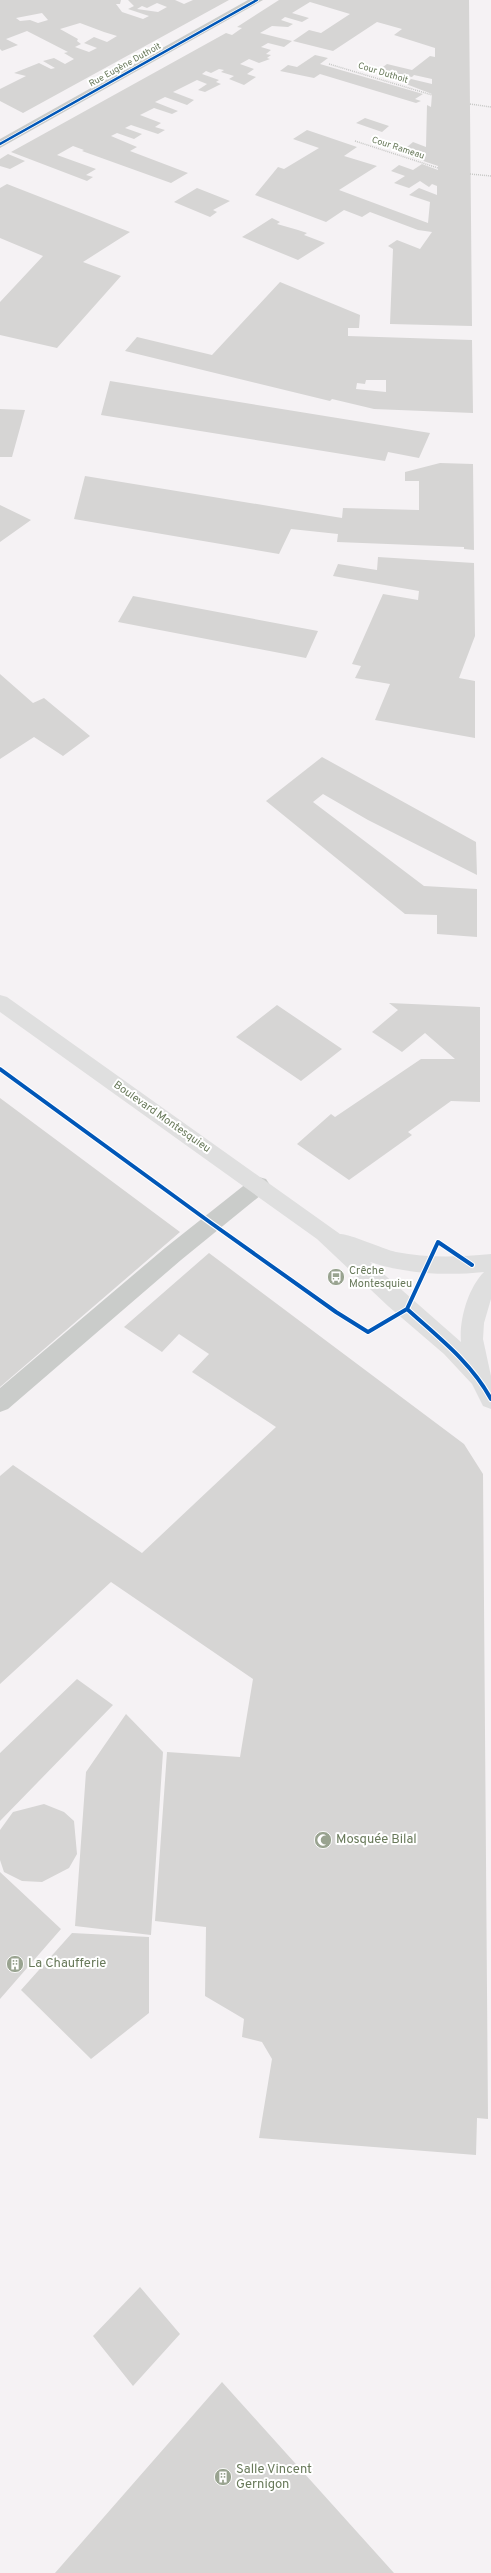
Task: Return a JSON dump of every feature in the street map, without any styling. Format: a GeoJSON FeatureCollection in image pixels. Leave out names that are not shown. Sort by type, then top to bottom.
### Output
{"type":"FeatureCollection","features":[{"type":"Feature","properties":{"kind":"main road","name":"Boulevard Montesquieu"},"geometry":{"type":"LineString","coordinates":[[0,1002],[325,1233],[396,1300],[452,1347],[480,1378]]}},
{"type":"Feature","properties":{"kind":"main road","name":"Boulevard Montesquieu"},"geometry":{"type":"LineString","coordinates":[[325,1233],[368,1253],[406,1262],[450,1266],[491,1263]]}},
{"type":"Feature","properties":{"kind":"main road"},"geometry":{"type":"LineString","coordinates":[[491,1279],[480,1299],[472,1329],[473,1351],[480,1378],[491,1399]]}},
{"type":"Feature","properties":{"kind":"street","name":"Rue Eugène Duthoit"},"geometry":{"type":"LineString","coordinates":[[0,144],[257,0]]}},
{"type":"Feature","properties":{"kind":"street"},"geometry":{"type":"LineString","coordinates":[[0,1402],[167,1259],[259,1185]]}},
{"type":"Feature","properties":{"kind":"path"},"geometry":{"type":"LineString","coordinates":[[470,104],[491,107]]}},
{"type":"Feature","properties":{"kind":"path"},"geometry":{"type":"LineString","coordinates":[[470,174],[491,176]]}},
{"type":"Feature","properties":{"kind":"building"},"geometry":{"type":"Polygon","coordinates":[[[0,0],[121,0],[120,4],[116,4],[122,12],[143,19],[149,16],[128,9],[134,6],[128,0],[175,0],[184,4],[193,0],[229,0],[23,113],[0,101],[0,89],[26,76],[14,73],[39,63],[51,69],[55,68],[43,61],[54,58],[65,64],[74,59],[64,53],[68,52],[27,31],[6,39],[18,45],[2,51],[0,49],[0,0]],[[157,3],[147,8],[142,6],[137,9],[158,12],[167,7],[157,3]],[[42,13],[16,18],[20,21],[30,20],[38,23],[48,20],[42,13]],[[80,23],[60,29],[78,39],[77,41],[81,44],[75,47],[89,52],[97,48],[84,43],[94,37],[107,42],[117,36],[80,23]]]}},
{"type":"Feature","properties":{"kind":"building"},"geometry":{"type":"Polygon","coordinates":[[[279,0],[469,0],[472,326],[390,324],[393,249],[388,246],[397,240],[420,249],[432,232],[418,230],[370,212],[362,217],[344,210],[326,222],[255,195],[278,167],[284,169],[319,148],[293,139],[307,130],[357,147],[344,156],[377,166],[339,190],[428,223],[430,202],[409,195],[419,188],[437,195],[437,186],[432,184],[429,187],[420,181],[409,188],[394,183],[405,176],[391,171],[399,165],[413,170],[422,164],[438,170],[438,166],[400,153],[413,142],[426,147],[427,105],[431,107],[432,94],[406,84],[411,79],[432,84],[432,79],[414,75],[412,77],[379,70],[387,64],[412,70],[430,56],[435,57],[435,48],[394,35],[402,29],[377,22],[333,51],[293,41],[309,30],[321,33],[350,14],[310,2],[292,13],[309,18],[302,22],[285,17],[281,20],[293,24],[288,27],[272,26],[260,33],[292,41],[284,47],[268,43],[261,47],[271,50],[266,54],[271,55],[267,58],[270,59],[259,63],[249,59],[240,64],[254,69],[247,74],[256,77],[244,85],[229,79],[234,76],[221,72],[224,70],[219,69],[211,73],[206,71],[202,74],[219,80],[216,82],[221,84],[205,92],[198,90],[207,84],[197,80],[173,92],[194,100],[187,105],[165,97],[155,102],[178,111],[172,114],[154,108],[140,115],[161,123],[155,127],[165,130],[158,134],[131,125],[125,128],[142,134],[134,139],[117,133],[111,136],[137,147],[130,151],[188,173],[171,183],[82,151],[84,150],[73,146],[57,155],[96,169],[86,175],[93,177],[87,181],[11,152],[226,33],[232,35],[242,28],[237,27],[279,0]]]}},
{"type":"Feature","properties":{"kind":"building"},"geometry":{"type":"Polygon","coordinates":[[[315,55],[328,58],[320,64],[423,94],[415,99],[421,101],[416,103],[320,74],[314,78],[280,71],[288,65],[297,67],[315,55]]]}},
{"type":"Feature","properties":{"kind":"building"},"geometry":{"type":"Polygon","coordinates":[[[365,118],[389,126],[382,132],[356,123],[365,118]]]}},
{"type":"Feature","properties":{"kind":"building"},"geometry":{"type":"Polygon","coordinates":[[[8,154],[25,161],[10,169],[0,166],[0,159],[8,154]]]}},
{"type":"Feature","properties":{"kind":"building"},"geometry":{"type":"Polygon","coordinates":[[[7,184],[130,232],[83,262],[121,276],[57,348],[0,335],[0,302],[43,256],[0,238],[0,188],[7,184]]]}},
{"type":"Feature","properties":{"kind":"building"},"geometry":{"type":"Polygon","coordinates":[[[197,188],[230,201],[213,210],[217,212],[210,217],[174,202],[197,188]]]}},
{"type":"Feature","properties":{"kind":"building"},"geometry":{"type":"Polygon","coordinates":[[[272,218],[280,222],[277,224],[307,233],[304,235],[325,243],[298,260],[242,237],[272,218]]]}},
{"type":"Feature","properties":{"kind":"building"},"geometry":{"type":"Polygon","coordinates":[[[280,282],[360,315],[359,328],[348,328],[348,336],[472,340],[473,413],[374,409],[332,399],[330,401],[125,351],[137,337],[212,355],[280,282]],[[366,380],[365,384],[357,383],[356,389],[386,392],[386,380],[366,380]]]}},
{"type":"Feature","properties":{"kind":"building"},"geometry":{"type":"Polygon","coordinates":[[[110,381],[430,433],[419,458],[388,452],[385,461],[101,415],[110,381]]]}},
{"type":"Feature","properties":{"kind":"building"},"geometry":{"type":"Polygon","coordinates":[[[0,409],[25,410],[12,457],[0,457],[0,409]]]}},
{"type":"Feature","properties":{"kind":"building"},"geometry":{"type":"Polygon","coordinates":[[[440,463],[473,464],[474,550],[464,549],[464,547],[337,542],[338,534],[291,529],[279,554],[74,519],[85,476],[342,518],[343,508],[419,510],[419,481],[405,481],[405,472],[440,463]]]}},
{"type":"Feature","properties":{"kind":"building"},"geometry":{"type":"Polygon","coordinates":[[[0,505],[31,520],[0,542],[0,505]]]}},
{"type":"Feature","properties":{"kind":"building"},"geometry":{"type":"Polygon","coordinates":[[[378,557],[474,563],[475,636],[459,678],[475,681],[475,738],[375,720],[390,684],[355,678],[361,666],[352,664],[383,594],[418,600],[419,591],[333,576],[338,564],[377,570],[378,557]]]}},
{"type":"Feature","properties":{"kind":"building"},"geometry":{"type":"Polygon","coordinates":[[[133,596],[318,631],[306,658],[118,622],[133,596]]]}},
{"type":"Feature","properties":{"kind":"building"},"geometry":{"type":"Polygon","coordinates":[[[0,674],[33,703],[44,698],[90,736],[63,756],[34,737],[0,759],[0,674]]]}},
{"type":"Feature","properties":{"kind":"building"},"geometry":{"type":"Polygon","coordinates":[[[322,757],[476,842],[477,875],[368,820],[323,794],[313,802],[424,886],[477,889],[477,937],[437,934],[437,915],[405,914],[266,801],[322,757]]]}},
{"type":"Feature","properties":{"kind":"building"},"geometry":{"type":"Polygon","coordinates":[[[389,1003],[480,1007],[480,1102],[451,1101],[408,1132],[412,1135],[349,1180],[297,1144],[331,1114],[335,1117],[421,1059],[455,1059],[425,1033],[402,1052],[372,1032],[398,1010],[389,1003]]]}},
{"type":"Feature","properties":{"kind":"building"},"geometry":{"type":"Polygon","coordinates":[[[277,1005],[342,1049],[301,1081],[236,1037],[277,1005]]]}},
{"type":"Feature","properties":{"kind":"building"},"geometry":{"type":"Polygon","coordinates":[[[0,1098],[180,1232],[0,1387],[0,1098]]]}},
{"type":"Feature","properties":{"kind":"building"},"geometry":{"type":"Polygon","coordinates":[[[209,1253],[464,1444],[483,1474],[488,2119],[477,2118],[476,2155],[259,2138],[272,2059],[262,2042],[242,2037],[244,2019],[205,1996],[206,1927],[155,1921],[167,1752],[240,1757],[253,1679],[111,1582],[0,1684],[0,1476],[13,1465],[142,1553],[276,1427],[192,1372],[209,1354],[179,1334],[162,1352],[124,1327],[209,1253]]]}},
{"type":"Feature","properties":{"kind":"building"},"geometry":{"type":"Polygon","coordinates":[[[77,1679],[113,1705],[0,1821],[0,1753],[77,1679]]]}},
{"type":"Feature","properties":{"kind":"building"},"geometry":{"type":"Polygon","coordinates":[[[126,1714],[163,1752],[151,1935],[75,1926],[86,1772],[126,1714]]]}},
{"type":"Feature","properties":{"kind":"building"},"geometry":{"type":"Polygon","coordinates":[[[44,1804],[64,1812],[74,1821],[77,1854],[69,1868],[42,1882],[22,1881],[4,1872],[0,1860],[0,1830],[13,1812],[44,1804]]]}},
{"type":"Feature","properties":{"kind":"building","name":"La Chaufferie"},"geometry":{"type":"Polygon","coordinates":[[[0,1872],[61,1929],[0,1999],[0,1872]]]}},
{"type":"Feature","properties":{"kind":"building"},"geometry":{"type":"Polygon","coordinates":[[[72,1933],[149,1937],[149,2013],[91,2059],[21,1990],[72,1933]]]}},
{"type":"Feature","properties":{"kind":"building"},"geometry":{"type":"Polygon","coordinates":[[[140,2287],[180,2334],[133,2386],[93,2336],[140,2287]]]}},
{"type":"Feature","properties":{"kind":"building","name":"Salle Vincent Gernigon"},"geometry":{"type":"Polygon","coordinates":[[[222,2382],[394,2573],[55,2573],[222,2382]]]}},
{"type":"Feature","properties":{"kind":"cycle path"},"geometry":{"type":"LineString","coordinates":[[0,144],[257,0]]}},
{"type":"Feature","properties":{"kind":"cycle path"},"geometry":{"type":"LineString","coordinates":[[0,1069],[211,1223],[336,1312],[368,1332],[407,1309],[438,1242],[472,1265]]}},
{"type":"Feature","properties":{"kind":"cycle path"},"geometry":{"type":"LineString","coordinates":[[407,1309],[464,1360],[480,1378],[491,1399]]}},
{"type":"Feature","properties":{"kind":"place","name":"Crêche Montesquieu"},"geometry":{"type":"Point","coordinates":[336,1277]}},
{"type":"Feature","properties":{"kind":"place","name":"Mosquée Bilal"},"geometry":{"type":"Point","coordinates":[323,1840]}},
{"type":"Feature","properties":{"kind":"place","name":"La Chaufferie"},"geometry":{"type":"Point","coordinates":[15,1964]}},
{"type":"Feature","properties":{"kind":"place","name":"Salle Vincent Gernigon"},"geometry":{"type":"Point","coordinates":[223,2477]}}]}
